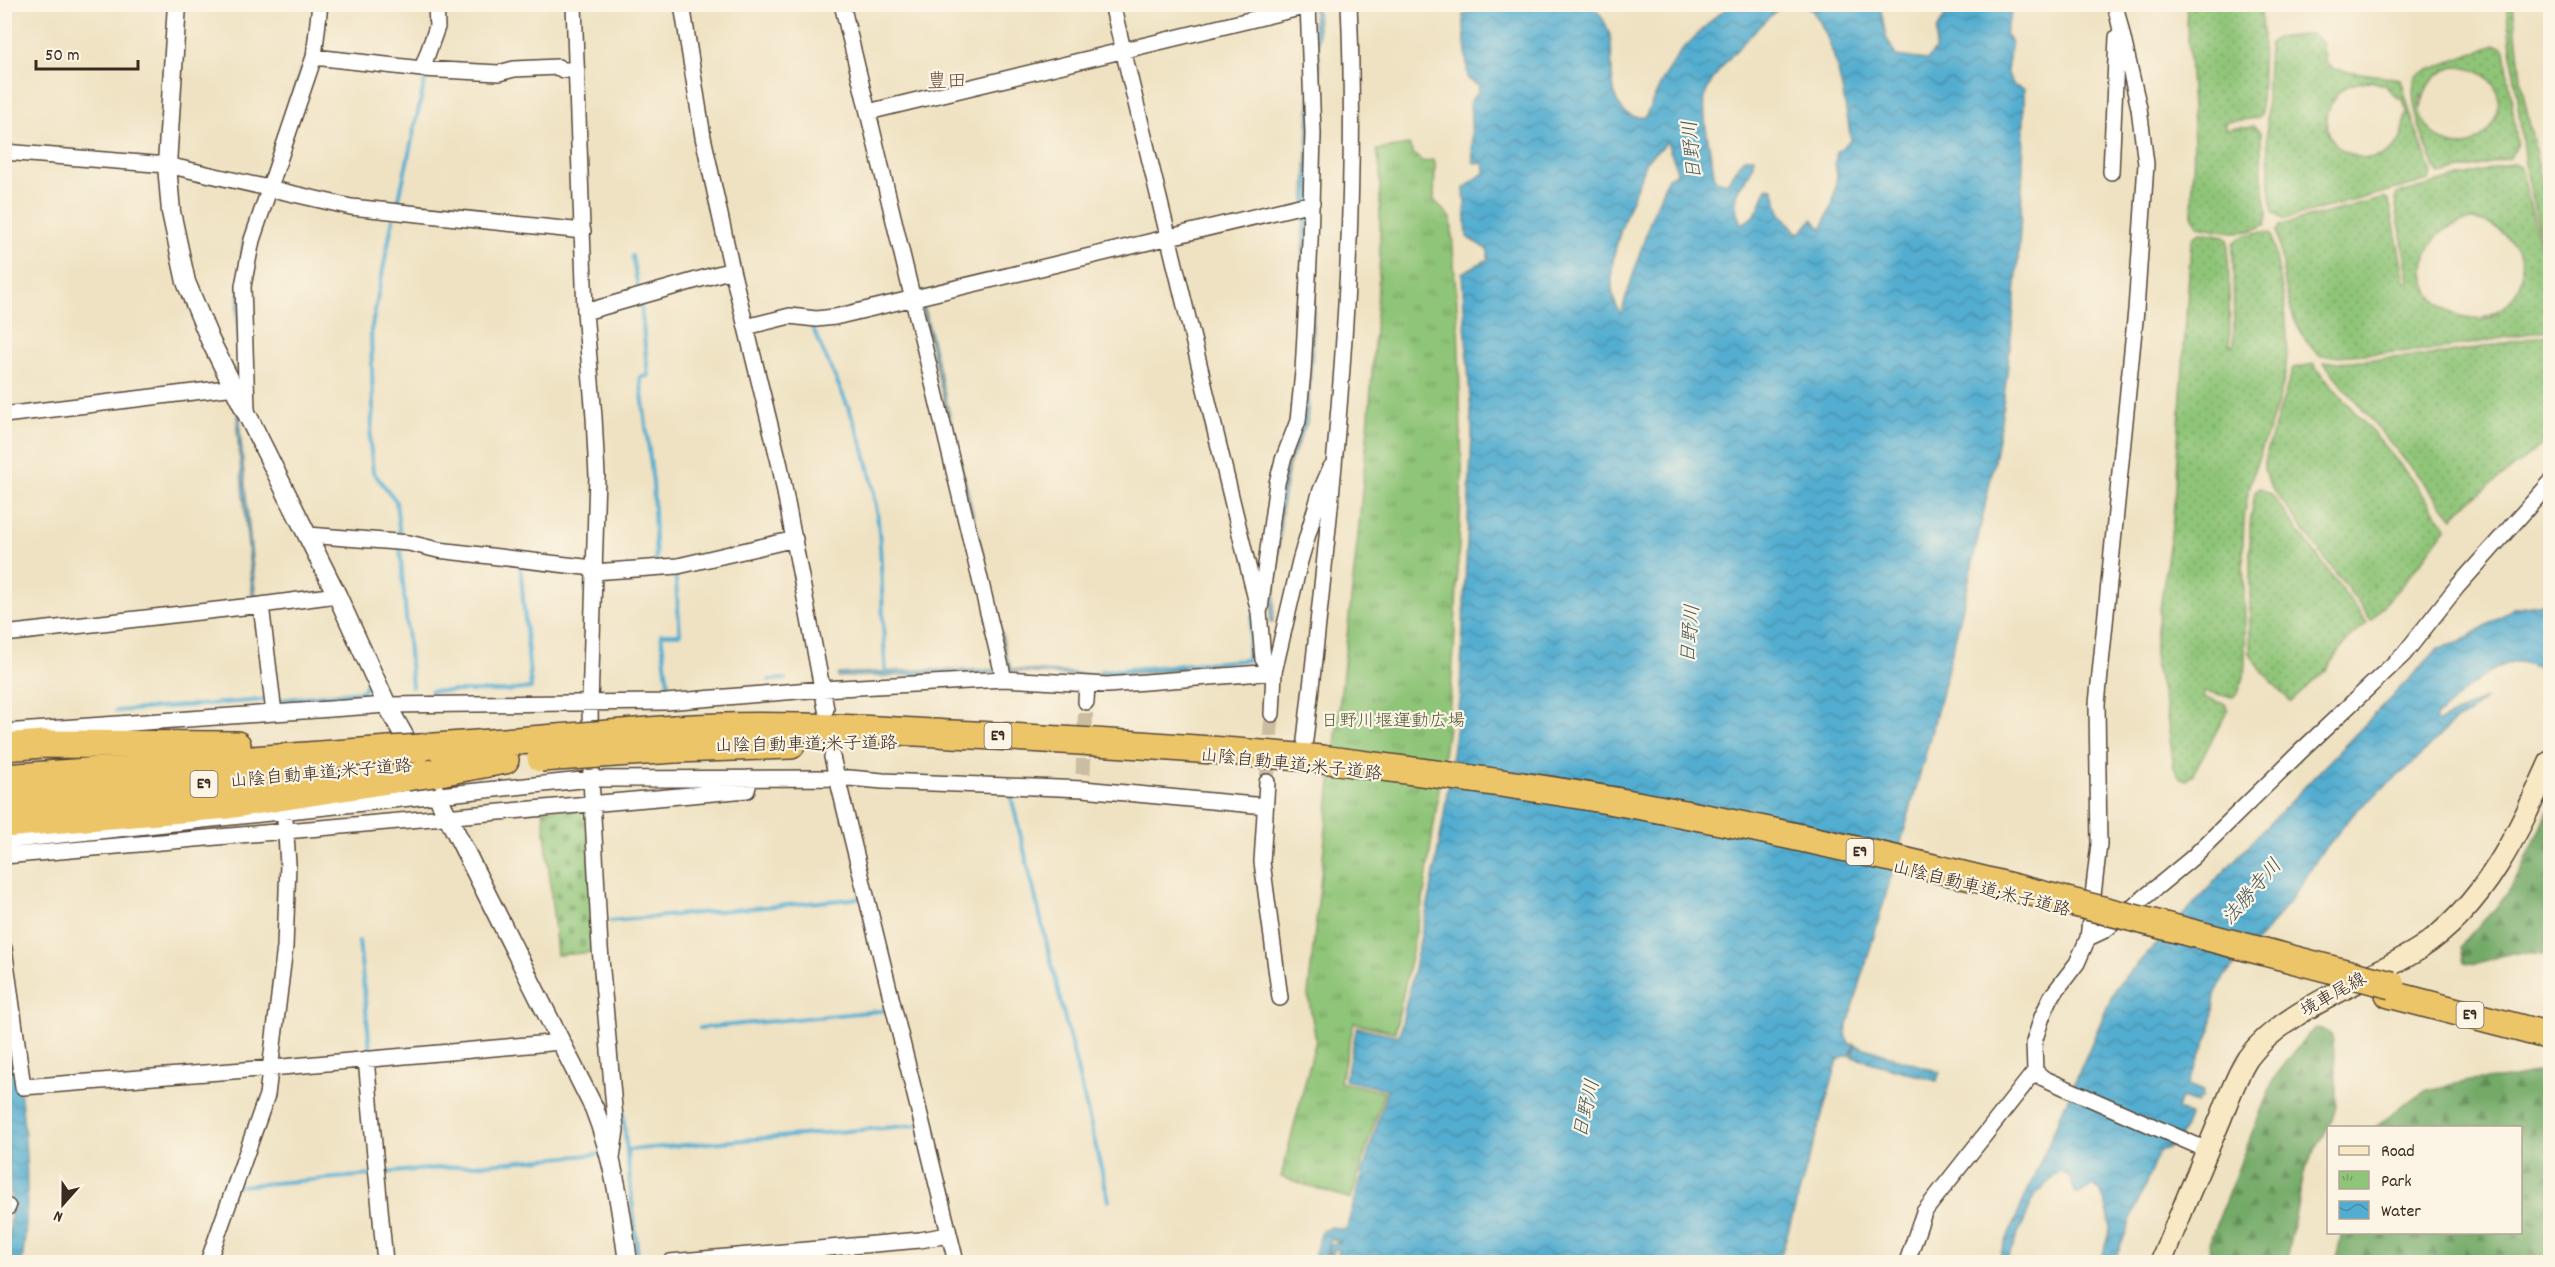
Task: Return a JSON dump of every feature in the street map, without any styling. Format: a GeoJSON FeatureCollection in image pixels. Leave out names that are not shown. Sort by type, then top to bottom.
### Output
{"type":"FeatureCollection","features":[{"type":"Feature","properties":{"kind":"highway","name":"山陰自動車道;米子道路"},"geometry":{"type":"LineString","coordinates":[[4,800],[426,782],[522,753],[675,739],[812,745],[922,745],[1200,757],[1315,755],[1640,813],[1785,842],[2550,1027]]}},
{"type":"Feature","properties":{"kind":"highway"},"geometry":{"type":"LineString","coordinates":[[4,747],[43,744],[276,746],[353,743],[426,782]]}},
{"type":"Feature","properties":{"kind":"highway","name":"山陰自動車道;米子道路"},"geometry":{"type":"LineString","coordinates":[[4,778],[426,782]]}},
{"type":"Feature","properties":{"kind":"highway"},"geometry":{"type":"LineString","coordinates":[[4,824],[228,805],[426,782]]}},
{"type":"Feature","properties":{"kind":"highway","name":"山陰自動車道;米子道路"},"geometry":{"type":"LineString","coordinates":[[2391,989],[2550,1036]]}},
{"type":"Feature","properties":{"kind":"main road","name":"境車尾線"},"geometry":{"type":"LineString","coordinates":[[2161,1263],[2200,1147],[2248,1058],[2278,1029],[2319,1002],[2421,947],[2458,916],[2492,875],[2522,823],[2550,762]]}},
{"type":"Feature","properties":{"kind":"street"},"geometry":{"type":"LineString","coordinates":[[177,4],[167,165],[171,212],[186,282],[210,340],[308,535],[387,705],[594,1108],[612,1158],[620,1198],[628,1263]]}},
{"type":"Feature","properties":{"kind":"street"},"geometry":{"type":"LineString","coordinates":[[240,398],[243,286],[252,240],[314,57],[320,4]]}},
{"type":"Feature","properties":{"kind":"street"},"geometry":{"type":"LineString","coordinates":[[422,69],[437,27],[436,4]]}},
{"type":"Feature","properties":{"kind":"street"},"geometry":{"type":"LineString","coordinates":[[574,4],[585,312],[597,476],[590,705],[591,779],[600,948],[616,1130],[612,1158]]}},
{"type":"Feature","properties":{"kind":"street"},"geometry":{"type":"LineString","coordinates":[[682,4],[702,137],[732,270],[751,325],[795,539],[826,709]]}},
{"type":"Feature","properties":{"kind":"street"},"geometry":{"type":"LineString","coordinates":[[842,4],[1004,680]]}},
{"type":"Feature","properties":{"kind":"street"},"geometry":{"type":"LineString","coordinates":[[1112,4],[1259,612],[1263,658],[1274,672]]}},
{"type":"Feature","properties":{"kind":"street"},"geometry":{"type":"LineString","coordinates":[[1315,755],[1337,454],[1350,195],[1349,4]]}},
{"type":"Feature","properties":{"kind":"street"},"geometry":{"type":"LineString","coordinates":[[1907,1263],[1924,1212],[2039,1074],[2034,1042],[2042,1017],[2051,997],[2077,963],[2088,938],[2099,844],[2097,704],[2136,310],[2146,164],[2139,108],[2115,4]]}},
{"type":"Feature","properties":{"kind":"street"},"geometry":{"type":"LineString","coordinates":[[868,112],[1308,5],[1312,101],[1312,203],[1299,417],[1277,483],[1264,595],[1259,612]]}},
{"type":"Feature","properties":{"kind":"street"},"geometry":{"type":"LineString","coordinates":[[2111,172],[2118,20]]}},
{"type":"Feature","properties":{"kind":"street"},"geometry":{"type":"LineString","coordinates":[[314,57],[422,69],[499,73],[514,69],[577,70]]}},
{"type":"Feature","properties":{"kind":"street"},"geometry":{"type":"LineString","coordinates":[[4,152],[167,165],[351,207],[583,231]]}},
{"type":"Feature","properties":{"kind":"street"},"geometry":{"type":"LineString","coordinates":[[751,325],[790,316],[816,319],[835,317],[1312,203]]}},
{"type":"Feature","properties":{"kind":"street"},"geometry":{"type":"LineString","coordinates":[[585,312],[732,270]]}},
{"type":"Feature","properties":{"kind":"street"},"geometry":{"type":"LineString","coordinates":[[4,415],[240,398]]}},
{"type":"Feature","properties":{"kind":"street"},"geometry":{"type":"LineString","coordinates":[[1272,714],[1274,672],[1300,561],[1321,490],[1337,454]]}},
{"type":"Feature","properties":{"kind":"street"},"geometry":{"type":"LineString","coordinates":[[2088,938],[2114,923],[2193,858],[2300,752],[2396,662],[2457,587],[2550,483]]}},
{"type":"Feature","properties":{"kind":"street"},"geometry":{"type":"LineString","coordinates":[[308,535],[409,543],[438,550],[593,570],[678,566],[795,539]]}},
{"type":"Feature","properties":{"kind":"street"},"geometry":{"type":"LineString","coordinates":[[4,634],[337,595]]}},
{"type":"Feature","properties":{"kind":"street"},"geometry":{"type":"LineString","coordinates":[[261,605],[274,713]]}},
{"type":"Feature","properties":{"kind":"street"},"geometry":{"type":"LineString","coordinates":[[4,732],[387,705],[590,705],[666,702],[822,688],[1004,680],[1107,684],[1274,672]]}},
{"type":"Feature","properties":{"kind":"street"},"geometry":{"type":"LineString","coordinates":[[1086,702],[1087,684]]}},
{"type":"Feature","properties":{"kind":"street"},"geometry":{"type":"LineString","coordinates":[[832,757],[843,777],[956,1263]]}},
{"type":"Feature","properties":{"kind":"street"},"geometry":{"type":"LineString","coordinates":[[4,856],[286,823],[426,782],[843,777],[883,781],[1083,781],[1265,806]]}},
{"type":"Feature","properties":{"kind":"street"},"geometry":{"type":"LineString","coordinates":[[4,842],[286,823],[426,782],[592,804],[747,790],[750,778]]}},
{"type":"Feature","properties":{"kind":"street"},"geometry":{"type":"LineString","coordinates":[[1267,782],[1262,862],[1280,998]]}},
{"type":"Feature","properties":{"kind":"street"},"geometry":{"type":"LineString","coordinates":[[208,1263],[231,1192],[263,1112],[266,1069],[285,947],[286,823]]}},
{"type":"Feature","properties":{"kind":"street"},"geometry":{"type":"LineString","coordinates":[[4,948],[23,1087],[266,1069],[561,1042]]}},
{"type":"Feature","properties":{"kind":"street"},"geometry":{"type":"LineString","coordinates":[[366,1059],[385,1263]]}},
{"type":"Feature","properties":{"kind":"street"},"geometry":{"type":"LineString","coordinates":[[2039,1074],[2200,1147]]}},
{"type":"Feature","properties":{"kind":"street"},"geometry":{"type":"LineString","coordinates":[[670,1263],[920,1240],[948,1235]]}},
{"type":"Feature","properties":{"kind":"street"},"geometry":{"type":"LineString","coordinates":[[2170,1240],[2175,1263]]}},
{"type":"Feature","properties":{"kind":"green space"},"geometry":{"type":"Polygon","coordinates":[[[2186,5],[2260,5],[2263,32],[2261,114],[2258,118],[2226,122],[2226,129],[2254,126],[2261,133],[2262,176],[2268,216],[2266,224],[2258,228],[2242,232],[2216,230],[2199,226],[2192,215],[2194,142],[2186,5]]]}},
{"type":"Feature","properties":{"kind":"green space"},"geometry":{"type":"Polygon","coordinates":[[[2506,5],[2513,5],[2522,88],[2550,222],[2550,283],[2525,164],[2506,5]]]}},
{"type":"Feature","properties":{"kind":"green space"},"geometry":{"type":"Polygon","coordinates":[[[2312,34],[2322,42],[2326,63],[2334,69],[2401,79],[2411,116],[2432,173],[2429,180],[2285,219],[2273,212],[2268,149],[2267,87],[2269,45],[2276,38],[2312,34]],[[2371,81],[2359,82],[2348,86],[2335,97],[2327,122],[2331,138],[2342,150],[2358,157],[2374,158],[2390,152],[2401,138],[2405,116],[2408,115],[2402,97],[2398,98],[2384,85],[2371,81]]]}},
{"type":"Feature","properties":{"kind":"green space"},"geometry":{"type":"Polygon","coordinates":[[[2495,45],[2503,47],[2517,143],[2510,158],[2441,175],[2435,168],[2418,121],[2413,95],[2414,83],[2418,74],[2495,45]],[[2455,67],[2440,74],[2430,83],[2421,109],[2422,96],[2420,95],[2420,110],[2425,122],[2431,131],[2449,144],[2467,145],[2483,136],[2494,121],[2498,104],[2495,86],[2481,73],[2455,67]]]}},
{"type":"Feature","properties":{"kind":"green space","name":"日野川堰運動広場"},"geometry":{"type":"Polygon","coordinates":[[[1409,145],[1412,152],[1423,162],[1432,160],[1435,163],[1434,200],[1451,218],[1458,322],[1462,474],[1454,650],[1448,726],[1424,894],[1395,1032],[1354,1023],[1340,1082],[1384,1092],[1351,1199],[1281,1177],[1316,1040],[1308,995],[1369,417],[1380,257],[1380,170],[1377,150],[1409,145]]]}},
{"type":"Feature","properties":{"kind":"green space"},"geometry":{"type":"Polygon","coordinates":[[[2513,163],[2521,167],[2547,286],[2550,326],[2547,330],[2441,349],[2320,356],[2308,343],[2293,315],[2288,299],[2277,231],[2281,225],[2385,198],[2391,209],[2405,282],[2409,280],[2395,199],[2397,194],[2513,163]],[[2473,220],[2451,227],[2435,239],[2426,255],[2424,273],[2428,290],[2439,304],[2455,314],[2478,318],[2479,321],[2497,315],[2496,313],[2481,318],[2499,310],[2509,302],[2518,289],[2522,276],[2522,263],[2510,239],[2487,224],[2473,220]]]}},
{"type":"Feature","properties":{"kind":"green space"},"geometry":{"type":"Polygon","coordinates":[[[2201,232],[2225,236],[2228,240],[2230,345],[2234,346],[2233,244],[2240,238],[2251,234],[2262,232],[2271,234],[2285,309],[2287,347],[2286,366],[2279,400],[2252,479],[2245,512],[2243,532],[2244,677],[2238,693],[2233,697],[2204,692],[2203,698],[2226,704],[2228,710],[2193,774],[2187,780],[2180,777],[2174,768],[2166,709],[2155,662],[2155,643],[2173,519],[2191,243],[2194,236],[2201,232]]]}},
{"type":"Feature","properties":{"kind":"green space"},"geometry":{"type":"Polygon","coordinates":[[[2550,336],[2550,439],[2460,509],[2453,518],[2324,363],[2445,354],[2550,336]]]}},
{"type":"Feature","properties":{"kind":"green space"},"geometry":{"type":"Polygon","coordinates":[[[2313,364],[2398,462],[2447,527],[2418,566],[2371,620],[2270,485],[2264,470],[2264,461],[2293,368],[2313,364]]]}},
{"type":"Feature","properties":{"kind":"green space"},"geometry":{"type":"Polygon","coordinates":[[[2260,488],[2271,494],[2367,623],[2346,641],[2327,669],[2291,702],[2261,670],[2250,653],[2250,525],[2255,492],[2260,488]]]}},
{"type":"Feature","properties":{"kind":"green space"},"geometry":{"type":"Polygon","coordinates":[[[586,806],[596,952],[557,955],[543,810],[586,806]]]}},
{"type":"Feature","properties":{"kind":"green space"},"geometry":{"type":"Polygon","coordinates":[[[2550,806],[2550,954],[2511,953],[2475,964],[2464,962],[2461,947],[2499,905],[2511,888],[2524,865],[2550,806]]]}},
{"type":"Feature","properties":{"kind":"green space"},"geometry":{"type":"Polygon","coordinates":[[[2315,1029],[2325,1030],[2332,1036],[2336,1068],[2336,1105],[2332,1120],[2305,1169],[2287,1262],[2208,1262],[2211,1237],[2274,1078],[2307,1035],[2315,1029]]]}},
{"type":"Feature","properties":{"kind":"green space"},"geometry":{"type":"Polygon","coordinates":[[[2550,1069],[2550,1262],[2335,1262],[2342,1234],[2522,1234],[2522,1126],[2377,1126],[2427,1090],[2469,1081],[2510,1078],[2550,1069]]]}},
{"type":"Feature","properties":{"kind":"water","name":"日野川"},"geometry":{"type":"Polygon","coordinates":[[[1591,4],[1598,11],[1609,31],[1612,77],[1617,101],[1623,111],[1632,116],[1645,117],[1663,79],[1681,51],[1716,16],[1732,5],[1784,5],[1751,34],[1726,61],[1709,87],[1704,106],[1715,180],[1727,183],[1744,158],[1754,157],[1752,168],[1735,200],[1741,224],[1752,218],[1767,187],[1773,188],[1780,212],[1797,233],[1803,231],[1812,219],[1822,229],[1833,202],[1837,175],[1835,163],[1837,152],[1851,140],[1842,88],[1832,50],[1817,17],[1807,5],[1880,5],[1886,37],[1896,56],[1927,60],[1935,50],[1937,30],[1951,5],[2014,5],[2005,33],[2011,43],[2007,72],[2014,86],[2024,89],[2023,169],[2019,251],[1996,453],[1943,688],[1845,1035],[1850,1044],[1854,1044],[1850,1056],[1838,1060],[1779,1262],[1336,1262],[1339,1250],[1335,1248],[1331,1262],[1326,1262],[1331,1244],[1341,1242],[1331,1239],[1324,1262],[1312,1262],[1322,1231],[1331,1227],[1346,1230],[1387,1090],[1345,1080],[1357,1027],[1399,1036],[1431,891],[1444,815],[1460,693],[1472,432],[1462,273],[1488,259],[1488,250],[1467,237],[1464,188],[1485,172],[1484,164],[1473,162],[1470,101],[1478,92],[1479,86],[1468,79],[1463,15],[1474,11],[1473,5],[1591,4]],[[1667,141],[1646,162],[1621,229],[1612,266],[1612,284],[1614,300],[1621,314],[1650,221],[1668,177],[1677,173],[1667,141]]]}},
{"type":"Feature","properties":{"kind":"water"},"geometry":{"type":"Polygon","coordinates":[[[1314,5],[1317,5],[1322,129],[1312,356],[1307,422],[1289,465],[1282,506],[1273,623],[1270,623],[1278,511],[1286,468],[1293,448],[1314,5]]]}},
{"type":"Feature","properties":{"kind":"water"},"geometry":{"type":"Polygon","coordinates":[[[301,69],[304,70],[246,244],[240,430],[256,602],[253,601],[237,429],[239,379],[237,311],[243,243],[301,69]]]}},
{"type":"Feature","properties":{"kind":"water"},"geometry":{"type":"Polygon","coordinates":[[[923,302],[1007,657],[1012,669],[1090,674],[1184,667],[1184,670],[1089,677],[1009,671],[921,305],[923,302]]]}},
{"type":"Feature","properties":{"kind":"water","name":"法勝寺川"},"geometry":{"type":"Polygon","coordinates":[[[2550,602],[2550,659],[2535,667],[2518,662],[2502,665],[2472,685],[2436,717],[2435,721],[2439,722],[2485,699],[2468,715],[2452,723],[2411,765],[2356,811],[2318,857],[2299,889],[2268,929],[2224,977],[2215,995],[2211,1029],[2188,1085],[2203,1091],[2202,1099],[2199,1098],[2197,1103],[2181,1098],[2177,1109],[2190,1115],[2177,1145],[2159,1151],[2114,1262],[2100,1262],[2110,1229],[2108,1211],[2100,1192],[2093,1185],[2079,1194],[2075,1192],[2069,1176],[2059,1172],[2036,1194],[2006,1262],[1997,1262],[2116,987],[2260,833],[2439,648],[2461,642],[2513,608],[2550,602]]]}},
{"type":"Feature","properties":{"kind":"water"},"geometry":{"type":"Polygon","coordinates":[[[920,670],[996,670],[996,673],[838,677],[838,674],[920,670]]]}},
{"type":"Feature","properties":{"kind":"water"},"geometry":{"type":"Polygon","coordinates":[[[4,973],[19,1081],[26,1154],[26,1226],[22,1262],[5,1262],[9,1242],[11,1202],[3,1086],[4,973]]]}},
{"type":"Feature","properties":{"kind":"water"},"geometry":{"type":"Polygon","coordinates":[[[1855,1045],[1940,1072],[1937,1081],[1852,1057],[1855,1045]]]}},
{"type":"Feature","properties":{"kind":"waterway"},"geometry":{"type":"LineString","coordinates":[[397,208],[425,80]]}},
{"type":"Feature","properties":{"kind":"waterway"},"geometry":{"type":"LineString","coordinates":[[393,219],[371,331],[373,406],[370,442],[373,472],[396,501],[400,538]]}},
{"type":"Feature","properties":{"kind":"waterway"},"geometry":{"type":"LineString","coordinates":[[632,256],[639,293]]}},
{"type":"Feature","properties":{"kind":"waterway"},"geometry":{"type":"LineString","coordinates":[[641,306],[648,376],[640,377],[653,483],[656,565]]}},
{"type":"Feature","properties":{"kind":"waterway"},"geometry":{"type":"LineString","coordinates":[[811,324],[853,418],[871,477],[880,550],[886,673]]}},
{"type":"Feature","properties":{"kind":"waterway"},"geometry":{"type":"LineString","coordinates":[[400,547],[412,687]]}},
{"type":"Feature","properties":{"kind":"waterway"},"geometry":{"type":"LineString","coordinates":[[431,691],[506,691],[531,688],[520,563]]}},
{"type":"Feature","properties":{"kind":"waterway"},"geometry":{"type":"LineString","coordinates":[[669,691],[661,634],[680,634],[675,570]]}},
{"type":"Feature","properties":{"kind":"waterway"},"geometry":{"type":"LineString","coordinates":[[1100,671],[1247,660],[1252,616]]}},
{"type":"Feature","properties":{"kind":"waterway"},"geometry":{"type":"LineString","coordinates":[[278,700],[363,691],[369,679]]}},
{"type":"Feature","properties":{"kind":"waterway"},"geometry":{"type":"LineString","coordinates":[[769,680],[785,679]]}},
{"type":"Feature","properties":{"kind":"waterway"},"geometry":{"type":"LineString","coordinates":[[116,711],[263,700],[266,696]]}},
{"type":"Feature","properties":{"kind":"waterway"},"geometry":{"type":"LineString","coordinates":[[1010,792],[1109,1201]]}},
{"type":"Feature","properties":{"kind":"waterway"},"geometry":{"type":"LineString","coordinates":[[610,921],[863,898]]}},
{"type":"Feature","properties":{"kind":"waterway"},"geometry":{"type":"LineString","coordinates":[[359,941],[370,1049],[376,1052]]}},
{"type":"Feature","properties":{"kind":"waterway"},"geometry":{"type":"LineString","coordinates":[[700,1028],[890,1010]]}},
{"type":"Feature","properties":{"kind":"waterway"},"geometry":{"type":"LineString","coordinates":[[616,1039],[617,1054]]}},
{"type":"Feature","properties":{"kind":"waterway"},"geometry":{"type":"LineString","coordinates":[[621,1095],[638,1258]]}},
{"type":"Feature","properties":{"kind":"waterway"},"geometry":{"type":"LineString","coordinates":[[628,1150],[917,1125]]}},
{"type":"Feature","properties":{"kind":"waterway"},"geometry":{"type":"LineString","coordinates":[[381,1173],[601,1154]]}},
{"type":"Feature","properties":{"kind":"waterway"},"geometry":{"type":"LineString","coordinates":[[238,1186],[372,1175]]}},
{"type":"Feature","properties":{"kind":"waterway"},"geometry":{"type":"LineString","coordinates":[[618,1250],[619,1262]]}},
{"type":"Feature","properties":{"kind":"tunnel"},"geometry":{"type":"LineString","coordinates":[[1083,774],[1086,702]]}},
{"type":"Feature","properties":{"kind":"tunnel"},"geometry":{"type":"LineString","coordinates":[[1267,782],[1272,714]]}},
{"type":"Feature","properties":{"kind":"tunnel"},"geometry":{"type":"LineString","coordinates":[[827,721],[832,757]]}},
{"type":"Feature","properties":{"kind":"district","name":"豊田"},"geometry":{"type":"Point","coordinates":[947,83]}}]}
